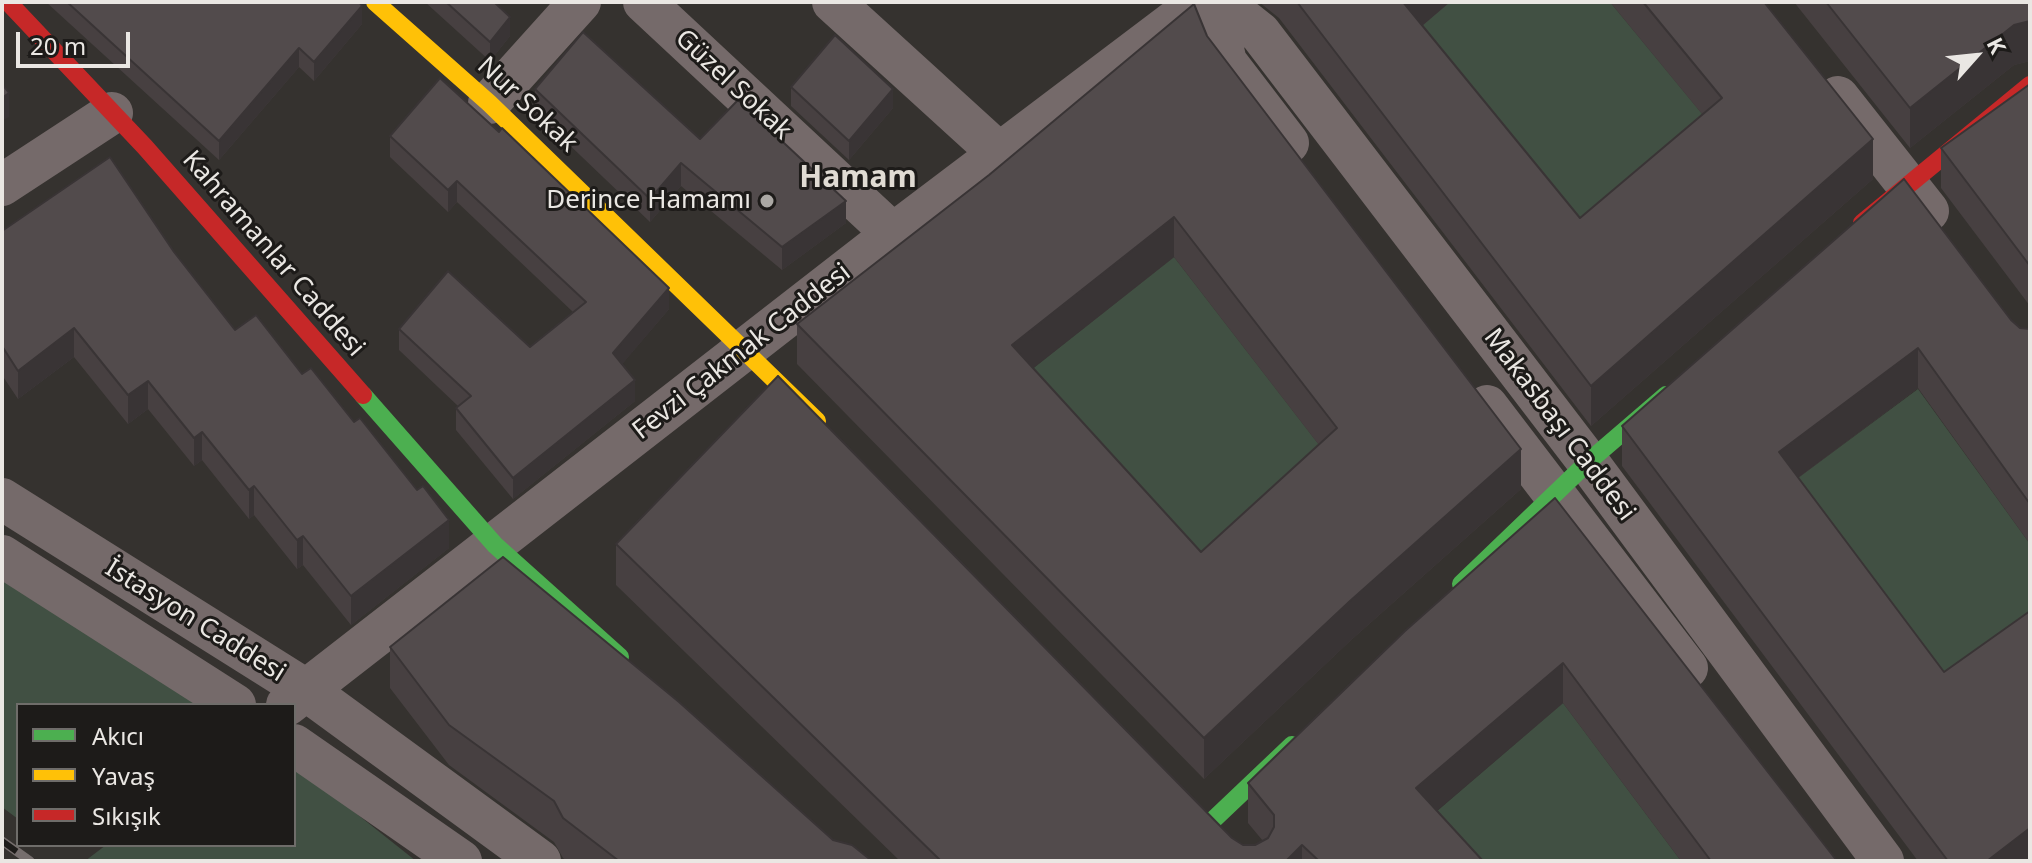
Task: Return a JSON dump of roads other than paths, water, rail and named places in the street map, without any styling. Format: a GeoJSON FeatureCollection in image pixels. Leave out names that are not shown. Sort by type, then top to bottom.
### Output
{"type":"FeatureCollection","features":[{"type":"Feature","properties":{"kind":"street","name":"Kahramanlar Caddesi"},"geometry":{"type":"LineString","coordinates":[[8,2],[112,113],[495,545],[637,671]]}},
{"type":"Feature","properties":{"kind":"street","name":"Nur Sokak"},"geometry":{"type":"LineString","coordinates":[[375,2],[489,103],[746,348],[835,438]]}},
{"type":"Feature","properties":{"kind":"street"},"geometry":{"type":"LineString","coordinates":[[489,103],[580,2]]}},
{"type":"Feature","properties":{"kind":"street","name":"Güzel Sokak"},"geometry":{"type":"LineString","coordinates":[[644,2],[893,234]]}},
{"type":"Feature","properties":{"kind":"street"},"geometry":{"type":"LineString","coordinates":[[833,2],[1001,155]]}},
{"type":"Feature","properties":{"kind":"street","name":"Fevzi Çakmak Caddesi"},"geometry":{"type":"LineString","coordinates":[[297,698],[893,234],[1200,2]]}},
{"type":"Feature","properties":{"kind":"street"},"geometry":{"type":"LineString","coordinates":[[1212,2],[1226,62],[1313,176]]}},
{"type":"Feature","properties":{"kind":"street","name":"Makasbaşı Caddesi"},"geometry":{"type":"LineString","coordinates":[[1221,2],[1260,33],[1588,462],[1883,861]]}},
{"type":"Feature","properties":{"kind":"street"},"geometry":{"type":"LineString","coordinates":[[1811,62],[1955,246]]}},
{"type":"Feature","properties":{"kind":"street"},"geometry":{"type":"LineString","coordinates":[[1848,235],[1907,183],[2030,85]]}},
{"type":"Feature","properties":{"kind":"street"},"geometry":{"type":"LineString","coordinates":[[2,185],[112,113]]}},
{"type":"Feature","properties":{"kind":"street","name":"Makasbaşı Caddesi"},"geometry":{"type":"LineString","coordinates":[[1468,380],[1709,697]]}},
{"type":"Feature","properties":{"kind":"street"},"geometry":{"type":"LineString","coordinates":[[1451,593],[1588,462],[1683,380]]}},
{"type":"Feature","properties":{"kind":"street","name":"İstasyon Caddesi"},"geometry":{"type":"LineString","coordinates":[[2,499],[540,861]]}},
{"type":"Feature","properties":{"kind":"street","name":"İstasyon Caddesi"},"geometry":{"type":"LineString","coordinates":[[2,556],[232,703]]}},
{"type":"Feature","properties":{"kind":"street"},"geometry":{"type":"LineString","coordinates":[[1210,822],[1302,735]]}},
{"type":"Feature","properties":{"kind":"street"},"geometry":{"type":"LineString","coordinates":[[296,746],[461,861]]}},
{"type":"Feature","properties":{"kind":"railway"},"geometry":{"type":"LineString","coordinates":[[2,841],[30,861]]}},
{"type":"Feature","properties":{"kind":"place","name":"Derince Hamamı"},"geometry":{"type":"Point","coordinates":[767,201]}},
{"type":"Feature","properties":{"kind":"district","name":"Hamam"},"geometry":{"type":"Point","coordinates":[858,178]}}]}
